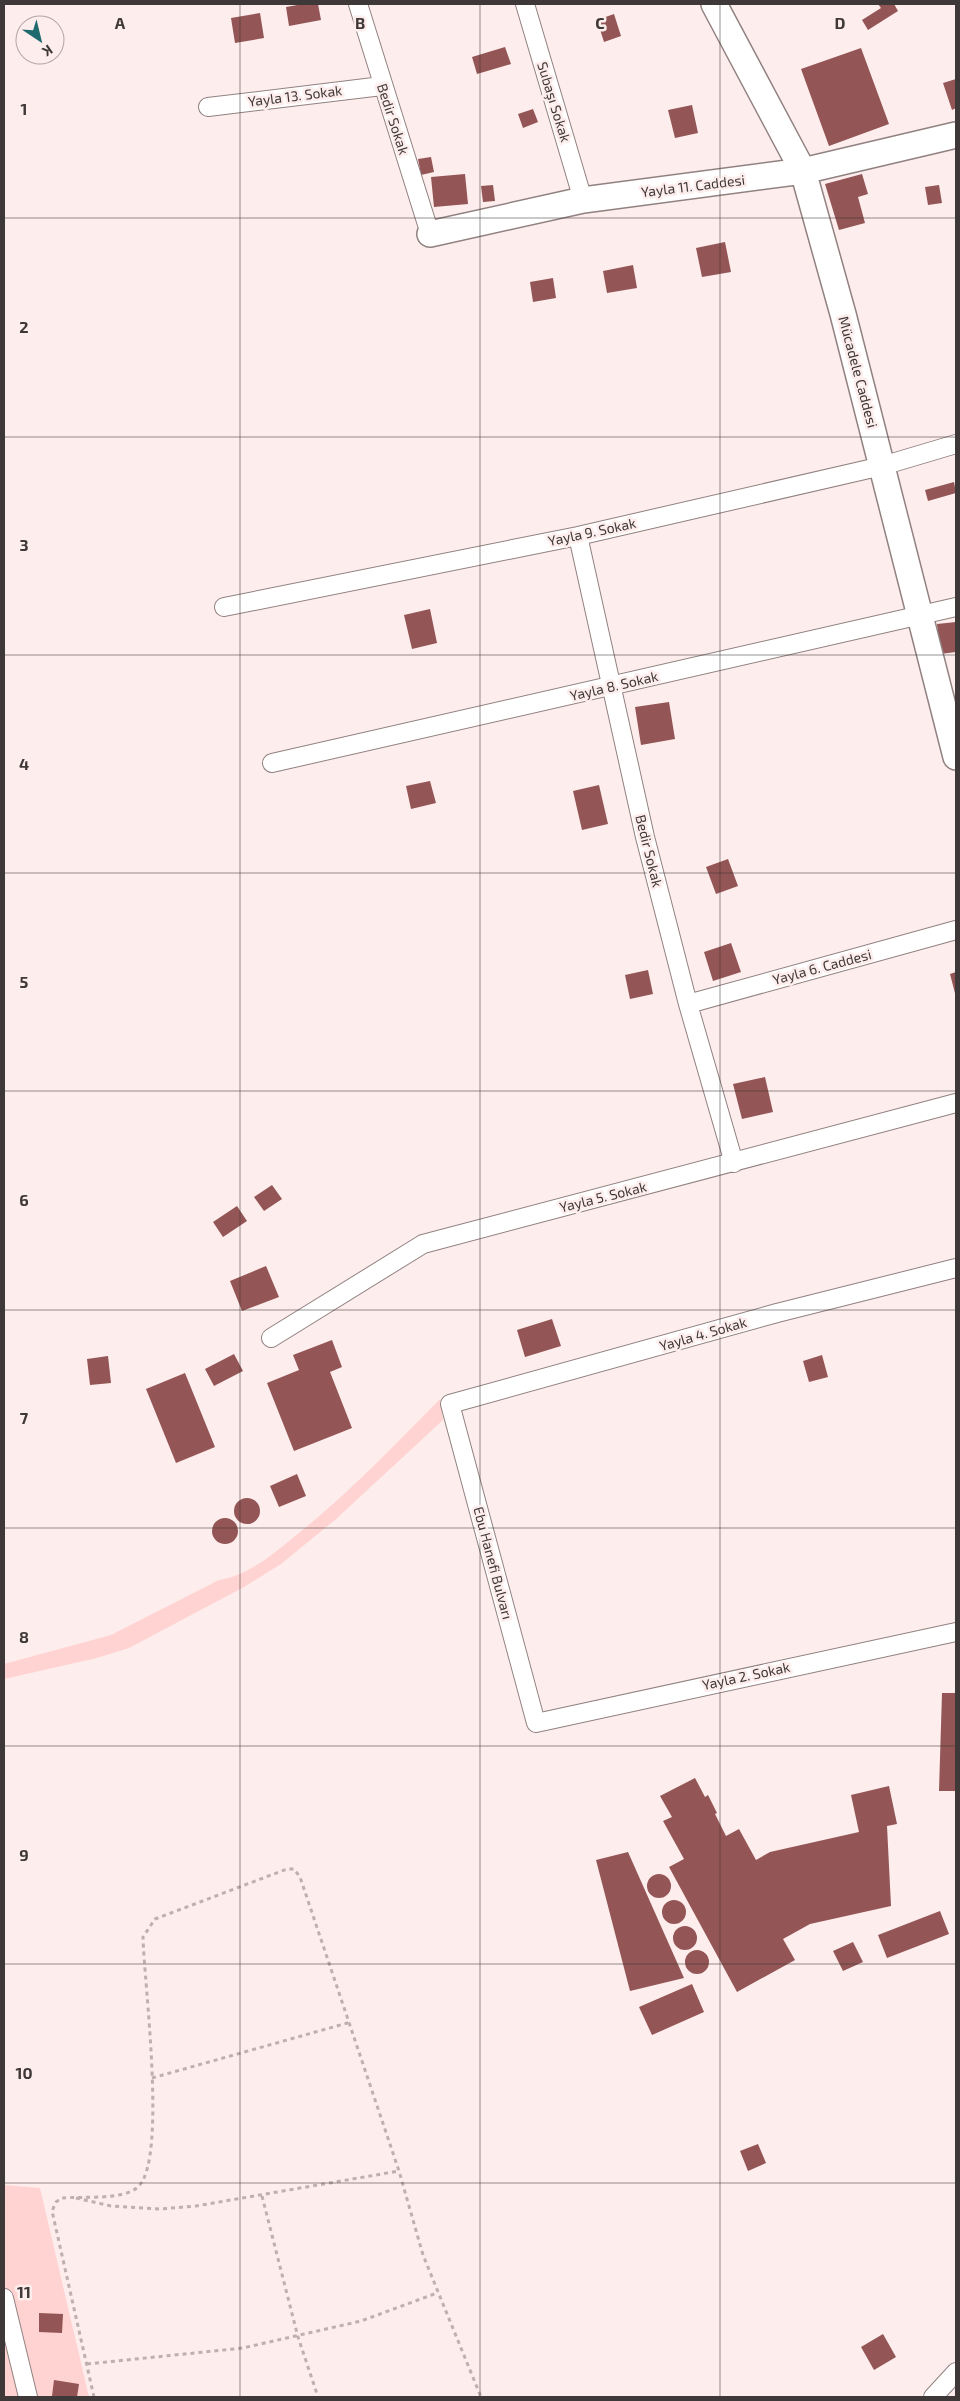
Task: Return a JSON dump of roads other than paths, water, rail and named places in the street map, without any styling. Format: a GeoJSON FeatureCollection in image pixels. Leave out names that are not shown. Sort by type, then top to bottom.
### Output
{"type":"FeatureCollection","features":[{"type":"Feature","properties":{"kind":"street","name":"Bedir Sokak"},"geometry":{"type":"LineString","coordinates":[[358,4],[382,86],[430,234]]}},
{"type":"Feature","properties":{"kind":"street","name":"Subaşı Sokak"},"geometry":{"type":"LineString","coordinates":[[525,4],[583,200]]}},
{"type":"Feature","properties":{"kind":"street","name":"Mücadele Caddesi"},"geometry":{"type":"LineString","coordinates":[[714,4],[803,172],[921,615],[956,757]]}},
{"type":"Feature","properties":{"kind":"street","name":"Yayla 13. Sokak"},"geometry":{"type":"LineString","coordinates":[[208,107],[382,86]]}},
{"type":"Feature","properties":{"kind":"street","name":"Yayla 11. Caddesi"},"geometry":{"type":"LineString","coordinates":[[430,234],[583,200],[803,172],[956,135]]}},
{"type":"Feature","properties":{"kind":"street","name":"Yayla 9. Sokak"},"geometry":{"type":"LineString","coordinates":[[224,607],[578,536],[882,466],[956,444]]}},
{"type":"Feature","properties":{"kind":"street","name":"Bedir Sokak"},"geometry":{"type":"LineString","coordinates":[[578,536],[613,686],[645,837],[688,1004],[734,1163]]}},
{"type":"Feature","properties":{"kind":"street","name":"Yayla 8. Sokak"},"geometry":{"type":"LineString","coordinates":[[272,763],[956,607]]}},
{"type":"Feature","properties":{"kind":"street","name":"Yayla 6. Caddesi"},"geometry":{"type":"LineString","coordinates":[[688,1004],[956,930]]}},
{"type":"Feature","properties":{"kind":"street","name":"Yayla 5. Sokak"},"geometry":{"type":"LineString","coordinates":[[270,1338],[423,1244],[956,1103]]}},
{"type":"Feature","properties":{"kind":"street","name":"Yayla 4. Sokak"},"geometry":{"type":"LineString","coordinates":[[450,1404],[777,1313],[956,1268]]}},
{"type":"Feature","properties":{"kind":"street","name":"Ebu Hanefi Bulvarı"},"geometry":{"type":"LineString","coordinates":[[450,1404],[536,1723]]}},
{"type":"Feature","properties":{"kind":"street","name":"Yayla 2. Sokak"},"geometry":{"type":"LineString","coordinates":[[536,1723],[956,1632]]}},
{"type":"Feature","properties":{"kind":"street"},"geometry":{"type":"LineString","coordinates":[[4,2298],[28,2397]]}},
{"type":"Feature","properties":{"kind":"street"},"geometry":{"type":"LineString","coordinates":[[933,2397],[956,2372]]}}]}
